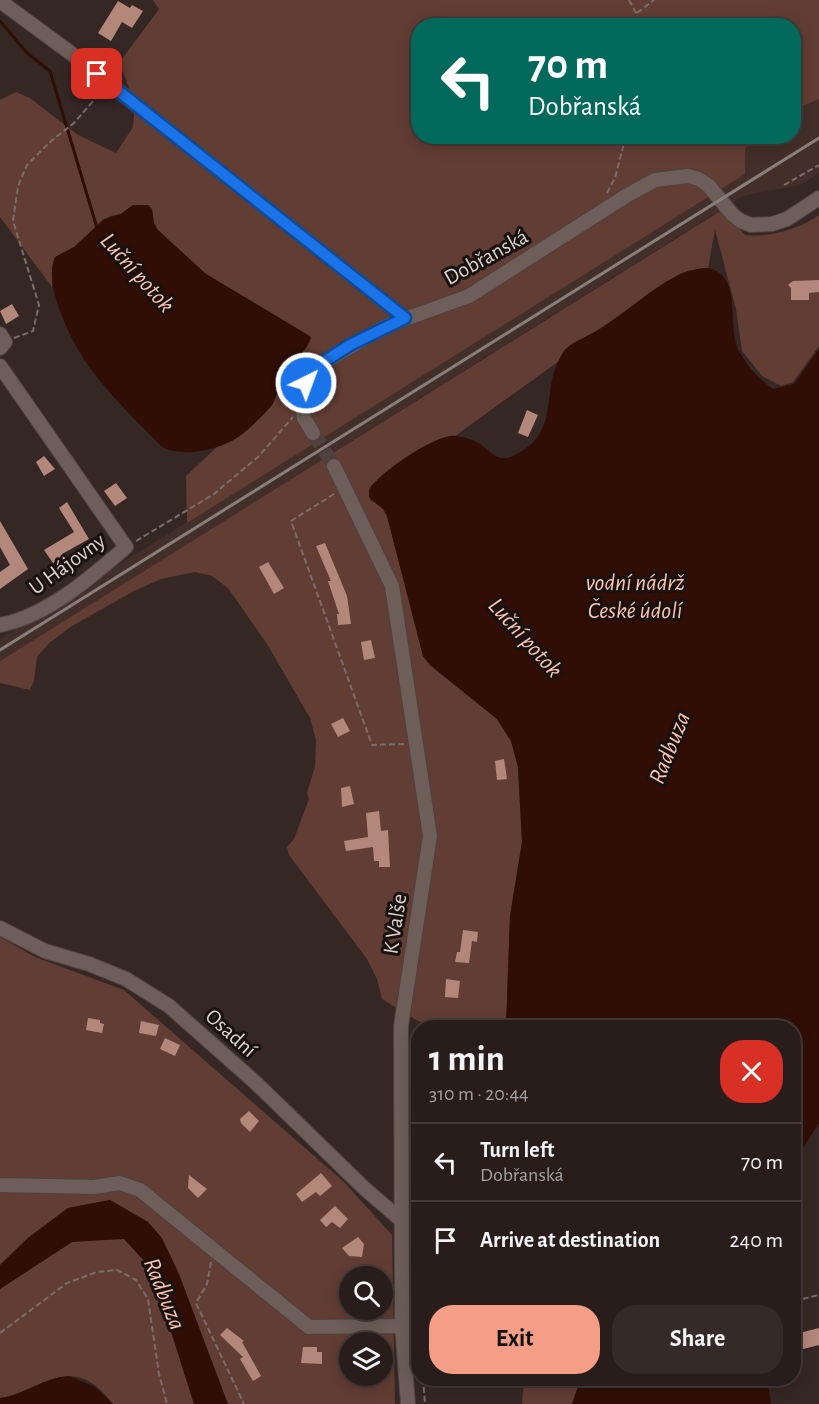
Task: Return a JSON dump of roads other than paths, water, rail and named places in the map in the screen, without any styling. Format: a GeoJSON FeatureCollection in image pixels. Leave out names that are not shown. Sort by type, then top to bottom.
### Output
{"type":"FeatureCollection","features":[{"type":"Feature","properties":{"kind":"street"},"geometry":{"type":"LineString","coordinates":[[0,1],[109,83],[405,318],[350,345],[311,370],[302,395],[304,418],[313,433]]}},
{"type":"Feature","properties":{"kind":"street","name":"Dobřanská"},"geometry":{"type":"LineString","coordinates":[[405,318],[469,296],[655,180],[688,176],[699,179],[741,221],[761,226],[787,219],[819,198]]}},
{"type":"Feature","properties":{"kind":"street","name":"U Hájovny"},"geometry":{"type":"LineString","coordinates":[[0,366],[126,547],[37,613],[19,622],[0,625]]}},
{"type":"Feature","properties":{"kind":"street","name":"K Valše"},"geometry":{"type":"LineString","coordinates":[[334,466],[392,586],[430,836],[401,1026],[402,1326],[408,1404]]}},
{"type":"Feature","properties":{"kind":"street","name":"Osadní"},"geometry":{"type":"LineString","coordinates":[[0,928],[45,951],[89,964],[126,979],[170,1006],[256,1083],[364,1188],[401,1220]]}},
{"type":"Feature","properties":{"kind":"street"},"geometry":{"type":"LineString","coordinates":[[0,1185],[94,1186],[120,1183],[140,1190],[214,1247],[309,1327],[373,1324],[402,1326]]}},
{"type":"Feature","properties":{"kind":"water"},"geometry":{"type":"Polygon","coordinates":[[[133,205],[148,205],[152,209],[154,223],[158,230],[206,274],[311,337],[306,348],[283,374],[272,405],[242,435],[221,446],[190,452],[162,447],[115,399],[90,368],[61,314],[53,283],[52,269],[55,257],[74,247],[104,219],[121,214],[133,205]]]}},
{"type":"Feature","properties":{"kind":"water","name":"vodní nádrž České údolí"},"geometry":{"type":"Polygon","coordinates":[[[708,268],[719,273],[726,281],[732,303],[735,341],[739,351],[745,362],[773,389],[794,384],[819,349],[819,1123],[801,1151],[801,1020],[506,1020],[510,916],[522,842],[518,767],[511,741],[497,719],[430,665],[423,656],[387,516],[383,509],[369,497],[369,490],[384,474],[423,447],[447,437],[456,436],[473,440],[502,458],[513,456],[529,446],[539,435],[545,422],[556,366],[564,351],[670,280],[685,272],[708,268]]]}},
{"type":"Feature","properties":{"kind":"water","name":"Radbuza"},"geometry":{"type":"Polygon","coordinates":[[[110,1200],[148,1222],[162,1238],[179,1274],[228,1404],[194,1404],[151,1268],[124,1239],[72,1242],[0,1289],[0,1265],[28,1238],[68,1208],[110,1200]]]}},
{"type":"Feature","properties":{"kind":"water"},"geometry":{"type":"Polygon","coordinates":[[[69,1376],[95,1387],[113,1404],[0,1404],[0,1398],[51,1379],[69,1376]]]}},
{"type":"Feature","properties":{"kind":"water"},"geometry":{"type":"Polygon","coordinates":[[[578,1386],[768,1386],[771,1404],[572,1404],[578,1386]]]}},
{"type":"Feature","properties":{"kind":"waterway","name":"Luční potok"},"geometry":{"type":"LineString","coordinates":[[0,21],[27,53],[50,71],[97,228]]}},
{"type":"Feature","properties":{"kind":"tunnel"},"geometry":{"type":"LineString","coordinates":[[313,433],[334,466]]}},
{"type":"Feature","properties":{"kind":"railway"},"geometry":{"type":"LineString","coordinates":[[0,650],[819,138]]}}]}
